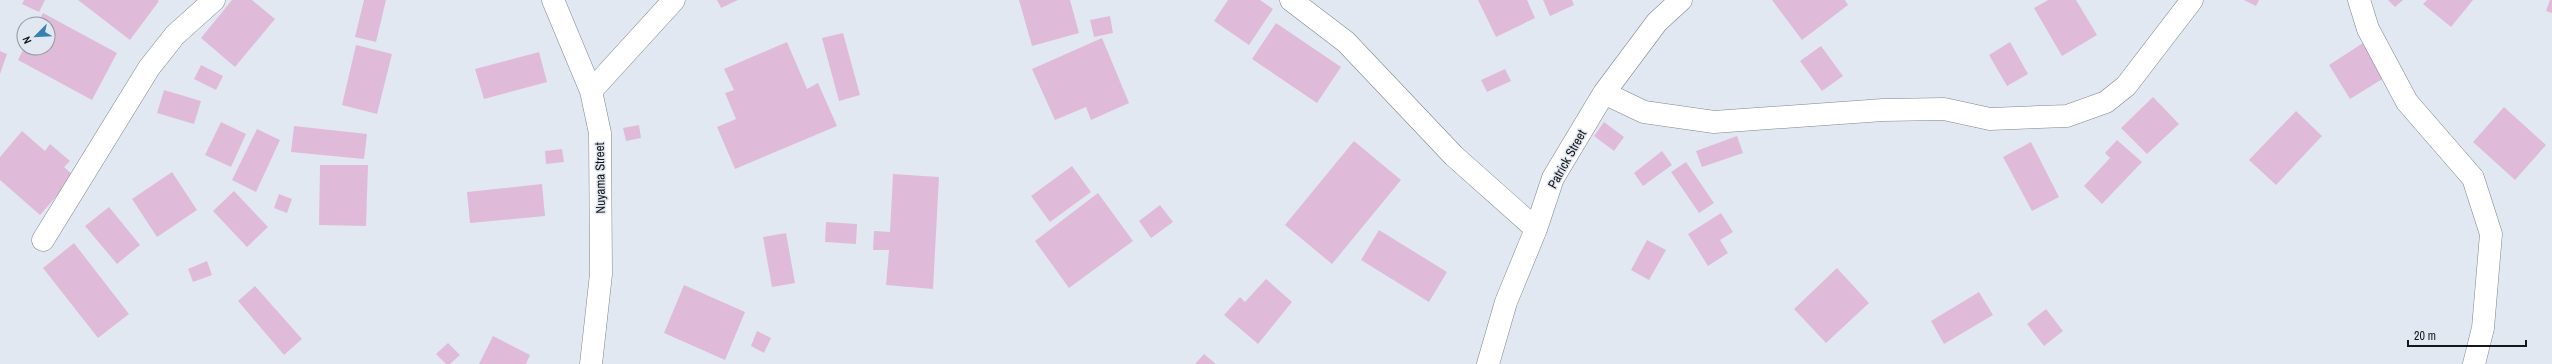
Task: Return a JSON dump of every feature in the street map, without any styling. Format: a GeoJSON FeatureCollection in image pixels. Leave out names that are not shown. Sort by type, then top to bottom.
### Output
{"type":"FeatureCollection","features":[{"type":"Feature","properties":{"kind":"street"},"geometry":{"type":"LineString","coordinates":[[43,240],[149,68],[175,35],[214,0]]}},
{"type":"Feature","properties":{"kind":"street","name":"Nuyama Street"},"geometry":{"type":"LineString","coordinates":[[553,0],[591,91],[600,133],[602,274],[591,364]]}},
{"type":"Feature","properties":{"kind":"street"},"geometry":{"type":"LineString","coordinates":[[591,91],[674,0]]}},
{"type":"Feature","properties":{"kind":"street"},"geometry":{"type":"LineString","coordinates":[[1291,0],[1346,42],[1454,156],[1536,229]]}},
{"type":"Feature","properties":{"kind":"street","name":"Patrick Street"},"geometry":{"type":"LineString","coordinates":[[1488,364],[1506,302],[1536,229],[1553,178],[1604,93],[1657,22],[1681,0]]}},
{"type":"Feature","properties":{"kind":"street"},"geometry":{"type":"LineString","coordinates":[[1604,93],[1644,112],[1714,122],[1883,110],[1944,109],[1990,119],[2067,116],[2106,102],[2126,86],[2192,0]]}},
{"type":"Feature","properties":{"kind":"street"},"geometry":{"type":"LineString","coordinates":[[2359,0],[2368,29],[2407,102],[2472,178],[2491,234],[2483,328],[2474,364]]}},
{"type":"Feature","properties":{"kind":"building"},"geometry":{"type":"Polygon","coordinates":[[[24,0],[45,0],[39,12],[22,4],[24,0]]]}},
{"type":"Feature","properties":{"kind":"building"},"geometry":{"type":"Polygon","coordinates":[[[78,0],[157,0],[159,1],[130,40],[78,0]]]}},
{"type":"Feature","properties":{"kind":"building"},"geometry":{"type":"Polygon","coordinates":[[[232,0],[252,0],[275,19],[235,67],[201,38],[232,0]]]}},
{"type":"Feature","properties":{"kind":"building"},"geometry":{"type":"Polygon","coordinates":[[[364,0],[386,0],[376,42],[355,37],[364,0]]]}},
{"type":"Feature","properties":{"kind":"building"},"geometry":{"type":"Polygon","coordinates":[[[717,0],[738,0],[721,8],[717,0]]]}},
{"type":"Feature","properties":{"kind":"building"},"geometry":{"type":"Polygon","coordinates":[[[1019,0],[1070,0],[1079,33],[1032,46],[1019,0]]]}},
{"type":"Feature","properties":{"kind":"building"},"geometry":{"type":"Polygon","coordinates":[[[1228,0],[1260,0],[1273,9],[1249,45],[1214,21],[1228,0]]]}},
{"type":"Feature","properties":{"kind":"building"},"geometry":{"type":"Polygon","coordinates":[[[1478,0],[1527,0],[1535,18],[1496,37],[1478,0]]]}},
{"type":"Feature","properties":{"kind":"building"},"geometry":{"type":"Polygon","coordinates":[[[1543,0],[1572,0],[1574,5],[1550,16],[1543,0]]]}},
{"type":"Feature","properties":{"kind":"building"},"geometry":{"type":"Polygon","coordinates":[[[1772,0],[1845,0],[1848,5],[1802,40],[1772,0]]]}},
{"type":"Feature","properties":{"kind":"building"},"geometry":{"type":"Polygon","coordinates":[[[2048,0],[2076,0],[2097,35],[2062,56],[2034,8],[2048,0]]]}},
{"type":"Feature","properties":{"kind":"building"},"geometry":{"type":"Polygon","coordinates":[[[2244,0],[2259,0],[2256,6],[2244,0]]]}},
{"type":"Feature","properties":{"kind":"building"},"geometry":{"type":"Polygon","coordinates":[[[2388,0],[2403,0],[2395,7],[2388,0]]]}},
{"type":"Feature","properties":{"kind":"building"},"geometry":{"type":"Polygon","coordinates":[[[2427,0],[2473,0],[2451,27],[2423,4],[2427,0]]]}},
{"type":"Feature","properties":{"kind":"building"},"geometry":{"type":"Polygon","coordinates":[[[2550,0],[2552,0],[2552,13],[2546,11],[2550,0]]]}},
{"type":"Feature","properties":{"kind":"building"},"geometry":{"type":"Polygon","coordinates":[[[43,13],[49,16],[41,16],[43,13]]]}},
{"type":"Feature","properties":{"kind":"building"},"geometry":{"type":"Polygon","coordinates":[[[1110,16],[1113,33],[1094,37],[1090,20],[1110,16]]]}},
{"type":"Feature","properties":{"kind":"building"},"geometry":{"type":"Polygon","coordinates":[[[56,20],[117,53],[92,100],[18,60],[20,56],[56,56],[56,20]]]}},
{"type":"Feature","properties":{"kind":"building"},"geometry":{"type":"Polygon","coordinates":[[[1276,23],[1341,67],[1317,103],[1252,59],[1276,23]]]}},
{"type":"Feature","properties":{"kind":"building"},"geometry":{"type":"Polygon","coordinates":[[[843,33],[860,95],[839,101],[822,38],[843,33]]]}},
{"type":"Feature","properties":{"kind":"building"},"geometry":{"type":"Polygon","coordinates":[[[1102,38],[1129,103],[1091,120],[1086,107],[1055,120],[1032,69],[1102,38]]]}},
{"type":"Feature","properties":{"kind":"building"},"geometry":{"type":"Polygon","coordinates":[[[787,42],[807,89],[818,83],[837,126],[735,169],[717,127],[736,119],[725,93],[734,90],[724,69],[787,42]]]}},
{"type":"Feature","properties":{"kind":"building"},"geometry":{"type":"Polygon","coordinates":[[[2010,42],[2028,74],[2007,86],[1989,55],[2010,42]]]}},
{"type":"Feature","properties":{"kind":"building"},"geometry":{"type":"Polygon","coordinates":[[[2363,43],[2384,78],[2350,99],[2329,65],[2363,43]]]}},
{"type":"Feature","properties":{"kind":"building"},"geometry":{"type":"Polygon","coordinates":[[[356,45],[392,54],[377,114],[342,105],[356,45]]]}},
{"type":"Feature","properties":{"kind":"building"},"geometry":{"type":"Polygon","coordinates":[[[1821,46],[1843,76],[1822,91],[1800,61],[1821,46]]]}},
{"type":"Feature","properties":{"kind":"building"},"geometry":{"type":"Polygon","coordinates":[[[0,51],[7,54],[0,74],[0,51]]]}},
{"type":"Feature","properties":{"kind":"building"},"geometry":{"type":"Polygon","coordinates":[[[539,52],[547,82],[484,99],[475,69],[539,52]]]}},
{"type":"Feature","properties":{"kind":"building"},"geometry":{"type":"Polygon","coordinates":[[[201,65],[223,76],[216,90],[194,79],[201,65]]]}},
{"type":"Feature","properties":{"kind":"building"},"geometry":{"type":"Polygon","coordinates":[[[1505,69],[1511,81],[1487,92],[1481,80],[1505,69]]]}},
{"type":"Feature","properties":{"kind":"building"},"geometry":{"type":"Polygon","coordinates":[[[164,90],[201,101],[194,124],[157,113],[164,90]]]}},
{"type":"Feature","properties":{"kind":"building"},"geometry":{"type":"Polygon","coordinates":[[[2153,97],[2179,124],[2147,154],[2121,128],[2153,97]]]}},
{"type":"Feature","properties":{"kind":"building"},"geometry":{"type":"Polygon","coordinates":[[[2504,107],[2546,145],[2515,180],[2473,142],[2504,107]]]}},
{"type":"Feature","properties":{"kind":"building"},"geometry":{"type":"Polygon","coordinates":[[[2296,111],[2322,136],[2276,185],[2249,160],[2296,111]]]}},
{"type":"Feature","properties":{"kind":"building"},"geometry":{"type":"Polygon","coordinates":[[[221,122],[246,134],[231,167],[205,155],[221,122]]]}},
{"type":"Feature","properties":{"kind":"building"},"geometry":{"type":"Polygon","coordinates":[[[1604,122],[1624,137],[1614,151],[1594,136],[1604,122]]]}},
{"type":"Feature","properties":{"kind":"building"},"geometry":{"type":"Polygon","coordinates":[[[639,125],[641,138],[626,141],[623,128],[639,125]]]}},
{"type":"Feature","properties":{"kind":"building"},"geometry":{"type":"Polygon","coordinates":[[[294,126],[367,134],[364,159],[291,152],[294,126]]]}},
{"type":"Feature","properties":{"kind":"building"},"geometry":{"type":"Polygon","coordinates":[[[257,129],[280,140],[256,192],[232,180],[257,129]]]}},
{"type":"Feature","properties":{"kind":"building"},"geometry":{"type":"Polygon","coordinates":[[[22,131],[45,151],[50,144],[70,161],[64,167],[74,176],[40,215],[0,180],[0,157],[22,131]]]}},
{"type":"Feature","properties":{"kind":"building"},"geometry":{"type":"Polygon","coordinates":[[[1737,136],[1743,153],[1702,167],[1696,151],[1737,136]]]}},
{"type":"Feature","properties":{"kind":"building"},"geometry":{"type":"Polygon","coordinates":[[[2117,140],[2142,162],[2102,204],[2084,186],[2110,158],[2105,153],[2117,140]]]}},
{"type":"Feature","properties":{"kind":"building"},"geometry":{"type":"Polygon","coordinates":[[[1354,141],[1401,180],[1332,264],[1285,225],[1354,141]]]}},
{"type":"Feature","properties":{"kind":"building"},"geometry":{"type":"Polygon","coordinates":[[[2031,142],[2059,197],[2032,211],[2003,157],[2031,142]]]}},
{"type":"Feature","properties":{"kind":"building"},"geometry":{"type":"Polygon","coordinates":[[[562,149],[564,162],[546,164],[545,151],[562,149]]]}},
{"type":"Feature","properties":{"kind":"building"},"geometry":{"type":"Polygon","coordinates":[[[1662,151],[1672,165],[1643,186],[1634,173],[1662,151]]]}},
{"type":"Feature","properties":{"kind":"building"},"geometry":{"type":"Polygon","coordinates":[[[1686,162],[1714,203],[1699,213],[1671,172],[1686,162]]]}},
{"type":"Feature","properties":{"kind":"building"},"geometry":{"type":"Polygon","coordinates":[[[320,165],[368,165],[366,226],[319,225],[320,165]]]}},
{"type":"Feature","properties":{"kind":"building"},"geometry":{"type":"Polygon","coordinates":[[[1072,166],[1091,192],[1050,222],[1031,196],[1072,166]]]}},
{"type":"Feature","properties":{"kind":"building"},"geometry":{"type":"Polygon","coordinates":[[[172,172],[197,210],[157,237],[132,199],[172,172]]]}},
{"type":"Feature","properties":{"kind":"building"},"geometry":{"type":"Polygon","coordinates":[[[893,174],[939,177],[933,289],[886,285],[889,250],[873,250],[874,231],[890,232],[893,174]]]}},
{"type":"Feature","properties":{"kind":"building"},"geometry":{"type":"Polygon","coordinates":[[[542,184],[545,216],[470,223],[467,192],[542,184]]]}},
{"type":"Feature","properties":{"kind":"building"},"geometry":{"type":"Polygon","coordinates":[[[234,191],[268,227],[247,247],[213,211],[234,191]]]}},
{"type":"Feature","properties":{"kind":"building"},"geometry":{"type":"Polygon","coordinates":[[[1098,193],[1133,241],[1069,288],[1035,241],[1098,193]]]}},
{"type":"Feature","properties":{"kind":"building"},"geometry":{"type":"Polygon","coordinates":[[[279,194],[292,199],[287,213],[274,208],[279,194]]]}},
{"type":"Feature","properties":{"kind":"building"},"geometry":{"type":"Polygon","coordinates":[[[1160,205],[1173,222],[1151,238],[1139,221],[1160,205]]]}},
{"type":"Feature","properties":{"kind":"building"},"geometry":{"type":"Polygon","coordinates":[[[109,207],[140,245],[117,264],[85,226],[109,207]]]}},
{"type":"Feature","properties":{"kind":"building"},"geometry":{"type":"Polygon","coordinates":[[[1721,213],[1733,232],[1720,240],[1728,253],[1708,266],[1688,234],[1721,213]]]}},
{"type":"Feature","properties":{"kind":"building"},"geometry":{"type":"Polygon","coordinates":[[[826,222],[857,224],[856,244],[825,242],[826,222]]]}},
{"type":"Feature","properties":{"kind":"building"},"geometry":{"type":"Polygon","coordinates":[[[1379,230],[1447,272],[1429,302],[1361,260],[1379,230]]]}},
{"type":"Feature","properties":{"kind":"building"},"geometry":{"type":"Polygon","coordinates":[[[786,233],[795,283],[772,287],[763,237],[786,233]]]}},
{"type":"Feature","properties":{"kind":"building"},"geometry":{"type":"Polygon","coordinates":[[[1647,240],[1666,250],[1649,280],[1631,270],[1647,240]]]}},
{"type":"Feature","properties":{"kind":"building"},"geometry":{"type":"Polygon","coordinates":[[[74,243],[129,314],[98,338],[43,268],[74,243]]]}},
{"type":"Feature","properties":{"kind":"building"},"geometry":{"type":"Polygon","coordinates":[[[207,261],[212,275],[193,282],[188,269],[207,261]]]}},
{"type":"Feature","properties":{"kind":"building"},"geometry":{"type":"Polygon","coordinates":[[[1837,268],[1869,303],[1826,343],[1794,309],[1837,268]]]}},
{"type":"Feature","properties":{"kind":"building"},"geometry":{"type":"Polygon","coordinates":[[[1266,279],[1292,302],[1258,344],[1224,315],[1240,297],[1245,302],[1266,279]]]}},
{"type":"Feature","properties":{"kind":"building"},"geometry":{"type":"Polygon","coordinates":[[[684,285],[745,312],[725,360],[664,333],[684,285]]]}},
{"type":"Feature","properties":{"kind":"building"},"geometry":{"type":"Polygon","coordinates":[[[255,286],[302,339],[284,355],[238,301],[255,286]]]}},
{"type":"Feature","properties":{"kind":"building"},"geometry":{"type":"Polygon","coordinates":[[[1979,292],[1993,315],[1944,344],[1931,321],[1979,292]]]}},
{"type":"Feature","properties":{"kind":"building"},"geometry":{"type":"Polygon","coordinates":[[[2046,309],[2063,331],[2044,346],[2027,324],[2046,309]]]}},
{"type":"Feature","properties":{"kind":"building"},"geometry":{"type":"Polygon","coordinates":[[[757,331],[771,338],[764,353],[751,346],[757,331]]]}},
{"type":"Feature","properties":{"kind":"building"},"geometry":{"type":"Polygon","coordinates":[[[493,336],[530,355],[526,364],[479,364],[493,336]]]}},
{"type":"Feature","properties":{"kind":"building"},"geometry":{"type":"Polygon","coordinates":[[[448,343],[460,355],[450,364],[446,364],[436,354],[448,343]]]}},
{"type":"Feature","properties":{"kind":"building"},"geometry":{"type":"Polygon","coordinates":[[[1204,354],[1216,364],[1195,364],[1204,354]]]}}]}
